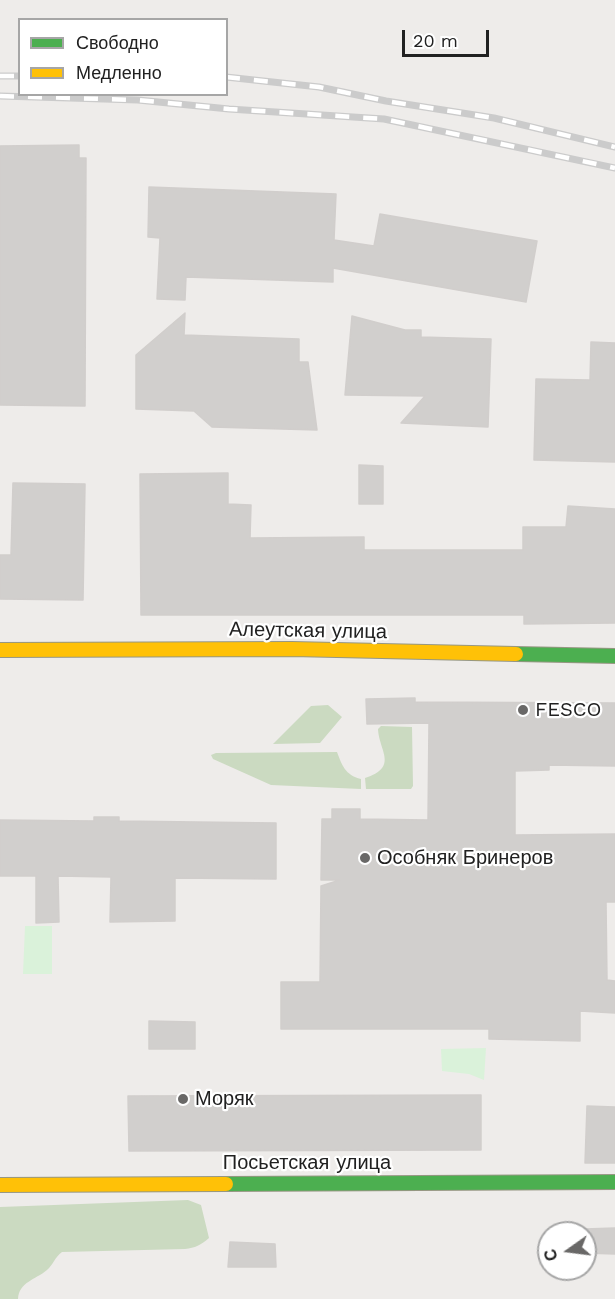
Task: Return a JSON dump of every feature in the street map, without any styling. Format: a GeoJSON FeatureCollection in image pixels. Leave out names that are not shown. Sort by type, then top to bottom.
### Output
{"type":"FeatureCollection","features":[{"type":"Feature","properties":{"kind":"main road","name":"Алеутская улица"},"geometry":{"type":"LineString","coordinates":[[0,650],[292,649],[615,656]]}},
{"type":"Feature","properties":{"kind":"main road","name":"Посьетская улица"},"geometry":{"type":"LineString","coordinates":[[0,1185],[615,1182]]}},
{"type":"Feature","properties":{"kind":"green space"},"geometry":{"type":"Polygon","coordinates":[[[328,705],[342,717],[320,743],[273,744],[311,706],[328,705]]]}},
{"type":"Feature","properties":{"kind":"green space"},"geometry":{"type":"Polygon","coordinates":[[[381,726],[412,727],[413,786],[411,789],[366,789],[365,778],[382,769],[384,763],[385,758],[378,729],[381,726]]]}},
{"type":"Feature","properties":{"kind":"green space"},"geometry":{"type":"Polygon","coordinates":[[[337,752],[348,772],[361,779],[361,789],[271,785],[213,759],[211,755],[216,753],[337,752]]]}},
{"type":"Feature","properties":{"kind":"green space"},"geometry":{"type":"Polygon","coordinates":[[[25,926],[52,926],[52,974],[23,974],[25,926]]]}},
{"type":"Feature","properties":{"kind":"green space"},"geometry":{"type":"Polygon","coordinates":[[[486,1048],[484,1080],[469,1074],[442,1071],[441,1049],[486,1048]]]}},
{"type":"Feature","properties":{"kind":"green space"},"geometry":{"type":"Polygon","coordinates":[[[188,1200],[201,1205],[209,1238],[201,1244],[185,1249],[62,1252],[47,1270],[24,1285],[18,1299],[0,1299],[0,1207],[188,1200]]]}},
{"type":"Feature","properties":{"kind":"building"},"geometry":{"type":"Polygon","coordinates":[[[79,145],[79,158],[86,158],[85,406],[0,405],[0,146],[79,145]]]}},
{"type":"Feature","properties":{"kind":"building"},"geometry":{"type":"Polygon","coordinates":[[[149,187],[336,194],[334,240],[374,246],[380,214],[537,241],[526,302],[333,268],[333,282],[186,277],[185,300],[157,299],[160,238],[148,237],[149,187]]]}},
{"type":"Feature","properties":{"kind":"building"},"geometry":{"type":"Polygon","coordinates":[[[185,313],[184,335],[299,339],[299,362],[308,362],[317,430],[212,427],[194,411],[136,409],[136,355],[185,313]]]}},
{"type":"Feature","properties":{"kind":"building"},"geometry":{"type":"Polygon","coordinates":[[[352,316],[405,330],[421,330],[421,337],[491,339],[488,427],[401,423],[425,396],[345,395],[352,316]]]}},
{"type":"Feature","properties":{"kind":"building"},"geometry":{"type":"Polygon","coordinates":[[[591,342],[615,343],[615,462],[534,460],[536,379],[590,380],[591,342]]]}},
{"type":"Feature","properties":{"kind":"building"},"geometry":{"type":"Polygon","coordinates":[[[359,465],[383,466],[383,504],[359,504],[359,465]]]}},
{"type":"Feature","properties":{"kind":"building"},"geometry":{"type":"Polygon","coordinates":[[[228,473],[228,504],[251,505],[250,538],[364,537],[364,550],[523,550],[523,527],[566,527],[568,506],[615,509],[615,623],[524,624],[524,615],[141,615],[140,474],[228,473]]]}},
{"type":"Feature","properties":{"kind":"building"},"geometry":{"type":"Polygon","coordinates":[[[13,483],[85,484],[83,600],[0,599],[0,555],[11,555],[13,483]]]}},
{"type":"Feature","properties":{"kind":"building"},"geometry":{"type":"Polygon","coordinates":[[[415,698],[415,702],[615,703],[615,766],[549,765],[549,770],[515,771],[515,835],[615,834],[615,902],[606,902],[607,980],[615,981],[615,1013],[580,1011],[580,1041],[489,1039],[489,1029],[281,1029],[281,982],[320,982],[321,886],[340,880],[321,880],[322,819],[332,819],[332,809],[360,809],[360,819],[428,820],[429,723],[367,724],[366,699],[415,698]]]}},
{"type":"Feature","properties":{"kind":"building"},"geometry":{"type":"Polygon","coordinates":[[[94,817],[119,817],[119,821],[276,823],[276,879],[175,878],[175,921],[110,922],[111,877],[58,876],[59,922],[36,923],[36,876],[0,876],[0,820],[94,821],[94,817]]]}},
{"type":"Feature","properties":{"kind":"building"},"geometry":{"type":"Polygon","coordinates":[[[149,1021],[195,1022],[195,1049],[149,1049],[149,1021]]]}},
{"type":"Feature","properties":{"kind":"building"},"geometry":{"type":"Polygon","coordinates":[[[481,1095],[481,1150],[129,1151],[128,1096],[481,1095]]]}},
{"type":"Feature","properties":{"kind":"building"},"geometry":{"type":"Polygon","coordinates":[[[587,1106],[615,1107],[615,1163],[585,1163],[587,1106]]]}},
{"type":"Feature","properties":{"kind":"building"},"geometry":{"type":"Polygon","coordinates":[[[615,1228],[615,1254],[597,1253],[597,1229],[615,1228]]]}},
{"type":"Feature","properties":{"kind":"building"},"geometry":{"type":"Polygon","coordinates":[[[230,1242],[275,1244],[276,1267],[228,1267],[230,1242]]]}},
{"type":"Feature","properties":{"kind":"railway"},"geometry":{"type":"LineString","coordinates":[[0,76],[18,76]]}},
{"type":"Feature","properties":{"kind":"railway"},"geometry":{"type":"LineString","coordinates":[[228,77],[319,87],[386,101],[494,118],[615,147]]}},
{"type":"Feature","properties":{"kind":"railway"},"geometry":{"type":"LineString","coordinates":[[0,96],[138,100],[229,109],[384,119],[615,168]]}},
{"type":"Feature","properties":{"kind":"traffic: fast"},"geometry":{"type":"LineString","coordinates":[[516,654],[615,656]]}},
{"type":"Feature","properties":{"kind":"traffic: fast"},"geometry":{"type":"LineString","coordinates":[[226,1184],[615,1182]]}},
{"type":"Feature","properties":{"kind":"traffic: slow"},"geometry":{"type":"LineString","coordinates":[[0,650],[292,649],[516,654]]}},
{"type":"Feature","properties":{"kind":"traffic: slow"},"geometry":{"type":"LineString","coordinates":[[0,1185],[226,1184]]}},
{"type":"Feature","properties":{"kind":"place","name":"FESCO"},"geometry":{"type":"Point","coordinates":[523,710]}},
{"type":"Feature","properties":{"kind":"place","name":"Особняк Бринеров"},"geometry":{"type":"Point","coordinates":[365,858]}},
{"type":"Feature","properties":{"kind":"place","name":"Моряк"},"geometry":{"type":"Point","coordinates":[183,1099]}}]}
